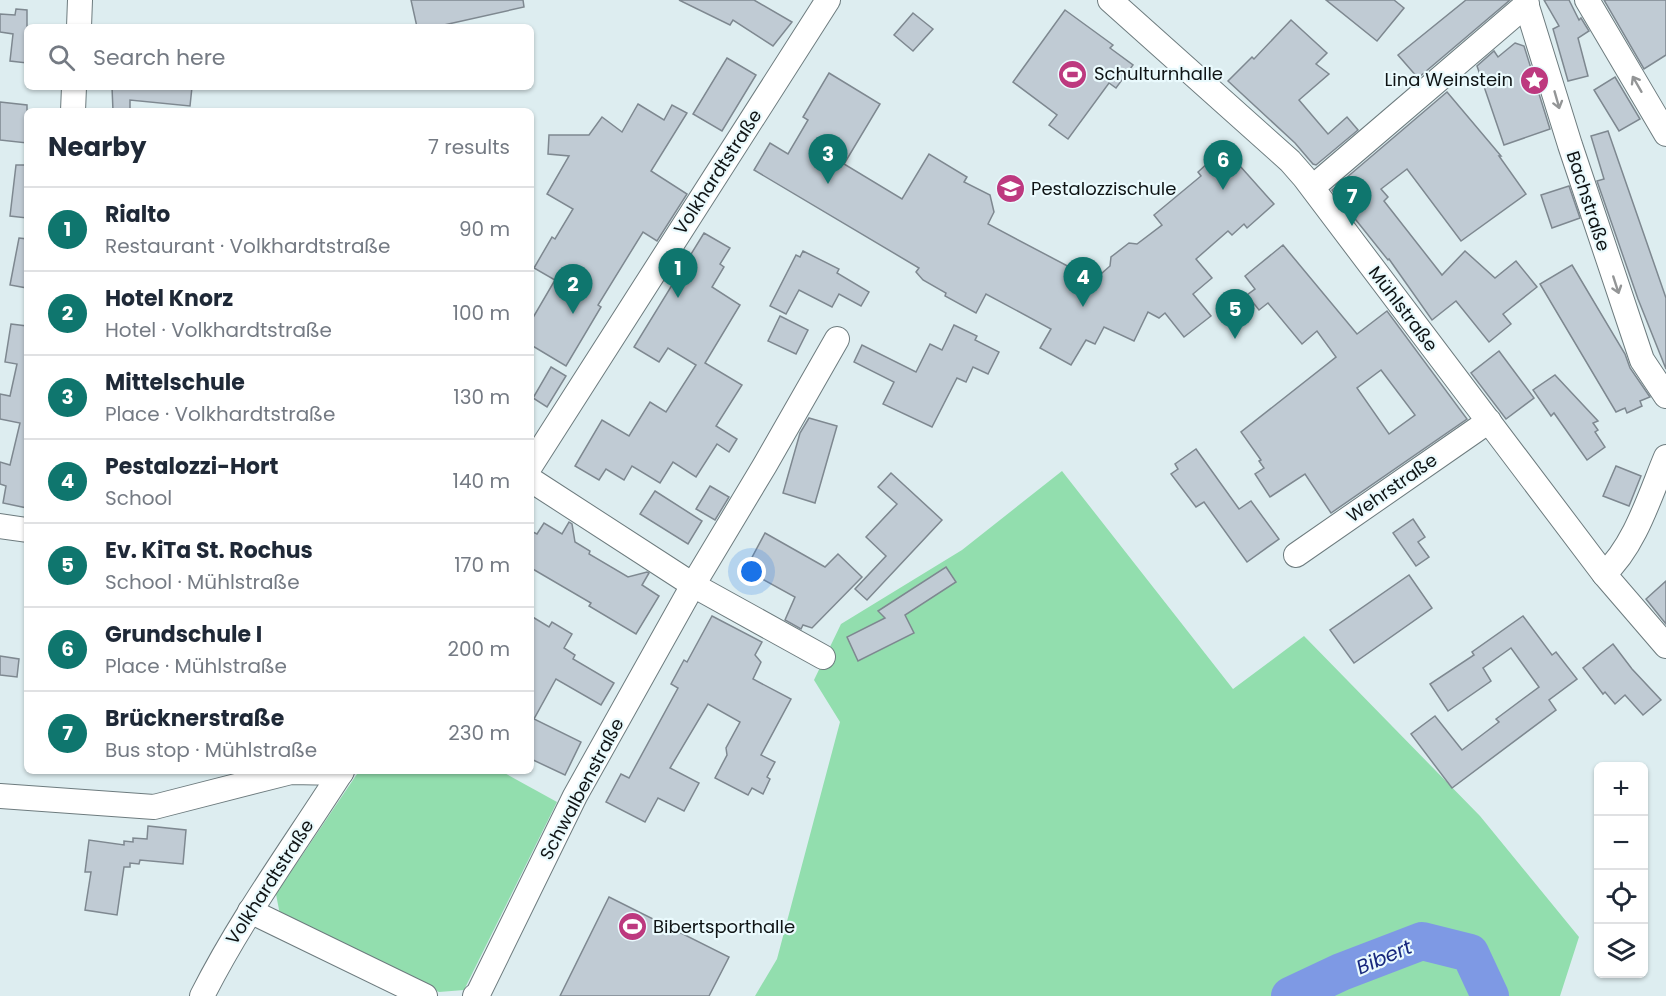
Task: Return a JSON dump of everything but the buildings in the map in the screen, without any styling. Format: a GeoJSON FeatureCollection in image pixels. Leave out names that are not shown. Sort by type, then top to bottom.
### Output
{"type":"FeatureCollection","features":[{"type":"Feature","properties":{"kind":"street"},"geometry":{"type":"LineString","coordinates":[[79,24],[81,0]]}},
{"type":"Feature","properties":{"kind":"street","name":"Volkhardtstraße"},"geometry":{"type":"LineString","coordinates":[[534,460],[828,0]]}},
{"type":"Feature","properties":{"kind":"street","name":"Mühlstraße"},"geometry":{"type":"LineString","coordinates":[[1110,0],[1290,161],[1313,187],[1604,574],[1666,646]]}},
{"type":"Feature","properties":{"kind":"street"},"geometry":{"type":"LineString","coordinates":[[1587,0],[1666,134]]}},
{"type":"Feature","properties":{"kind":"street"},"geometry":{"type":"LineString","coordinates":[[1313,187],[1526,2]]}},
{"type":"Feature","properties":{"kind":"street","name":"Bachstraße"},"geometry":{"type":"LineString","coordinates":[[1526,2],[1570,145],[1642,360],[1666,396]]}},
{"type":"Feature","properties":{"kind":"street"},"geometry":{"type":"LineString","coordinates":[[73,108],[74,90]]}},
{"type":"Feature","properties":{"kind":"street","name":"Schwalbenstraße"},"geometry":{"type":"LineString","coordinates":[[475,996],[576,796],[693,585],[837,339]]}},
{"type":"Feature","properties":{"kind":"street","name":"Wehrstraße"},"geometry":{"type":"LineString","coordinates":[[1296,555],[1488,421]]}},
{"type":"Feature","properties":{"kind":"street"},"geometry":{"type":"LineString","coordinates":[[1604,574],[1615,564],[1629,544],[1666,457]]}},
{"type":"Feature","properties":{"kind":"street"},"geometry":{"type":"LineString","coordinates":[[534,482],[693,585],[823,657]]}},
{"type":"Feature","properties":{"kind":"street"},"geometry":{"type":"LineString","coordinates":[[0,526],[24,530]]}},
{"type":"Feature","properties":{"kind":"street"},"geometry":{"type":"LineString","coordinates":[[0,796],[154,807],[283,774]]}},
{"type":"Feature","properties":{"kind":"street","name":"Volkhardtstraße"},"geometry":{"type":"LineString","coordinates":[[202,996],[223,955],[250,911],[340,774]]}},
{"type":"Feature","properties":{"kind":"street"},"geometry":{"type":"LineString","coordinates":[[250,911],[425,996]]}},
{"type":"Feature","properties":{"kind":"green space"},"geometry":{"type":"Polygon","coordinates":[[[1062,471],[1233,689],[1304,636],[1480,816],[1579,937],[1560,996],[755,996],[777,959],[840,722],[814,680],[841,624],[962,550],[1062,471]]]}},
{"type":"Feature","properties":{"kind":"green space"},"geometry":{"type":"Polygon","coordinates":[[[357,774],[506,774],[557,802],[464,990],[439,992],[280,915],[276,894],[357,774]]]}},
{"type":"Feature","properties":{"kind":"waterway","name":"Bibert"},"geometry":{"type":"LineString","coordinates":[[1290,996],[1341,972],[1422,941],[1470,953],[1490,996]]}},
{"type":"Feature","properties":{"kind":"place","name":"Schulturnhalle"},"geometry":{"type":"Point","coordinates":[1073,74]}},
{"type":"Feature","properties":{"kind":"place","name":"Lina Weinstein"},"geometry":{"type":"Point","coordinates":[1534,80]}},
{"type":"Feature","properties":{"kind":"place","name":"Mittelschule"},"geometry":{"type":"Point","coordinates":[828,184]}},
{"type":"Feature","properties":{"kind":"place","name":"Pestalozzischule"},"geometry":{"type":"Point","coordinates":[1010,189]}},
{"type":"Feature","properties":{"kind":"place","name":"Grundschule I"},"geometry":{"type":"Point","coordinates":[1223,190]}},
{"type":"Feature","properties":{"kind":"place","name":"Brücknerstraße"},"geometry":{"type":"Point","coordinates":[1352,226]}},
{"type":"Feature","properties":{"kind":"place","name":"Rialto"},"geometry":{"type":"Point","coordinates":[678,298]}},
{"type":"Feature","properties":{"kind":"place","name":"Pestalozzi-Hort"},"geometry":{"type":"Point","coordinates":[1083,307]}},
{"type":"Feature","properties":{"kind":"place","name":"Hotel Knorz"},"geometry":{"type":"Point","coordinates":[573,314]}},
{"type":"Feature","properties":{"kind":"place","name":"Ev. KiTa St. Rochus"},"geometry":{"type":"Point","coordinates":[1235,339]}},
{"type":"Feature","properties":{"kind":"place","name":"Bibertsporthalle"},"geometry":{"type":"Point","coordinates":[632,927]}}]}
